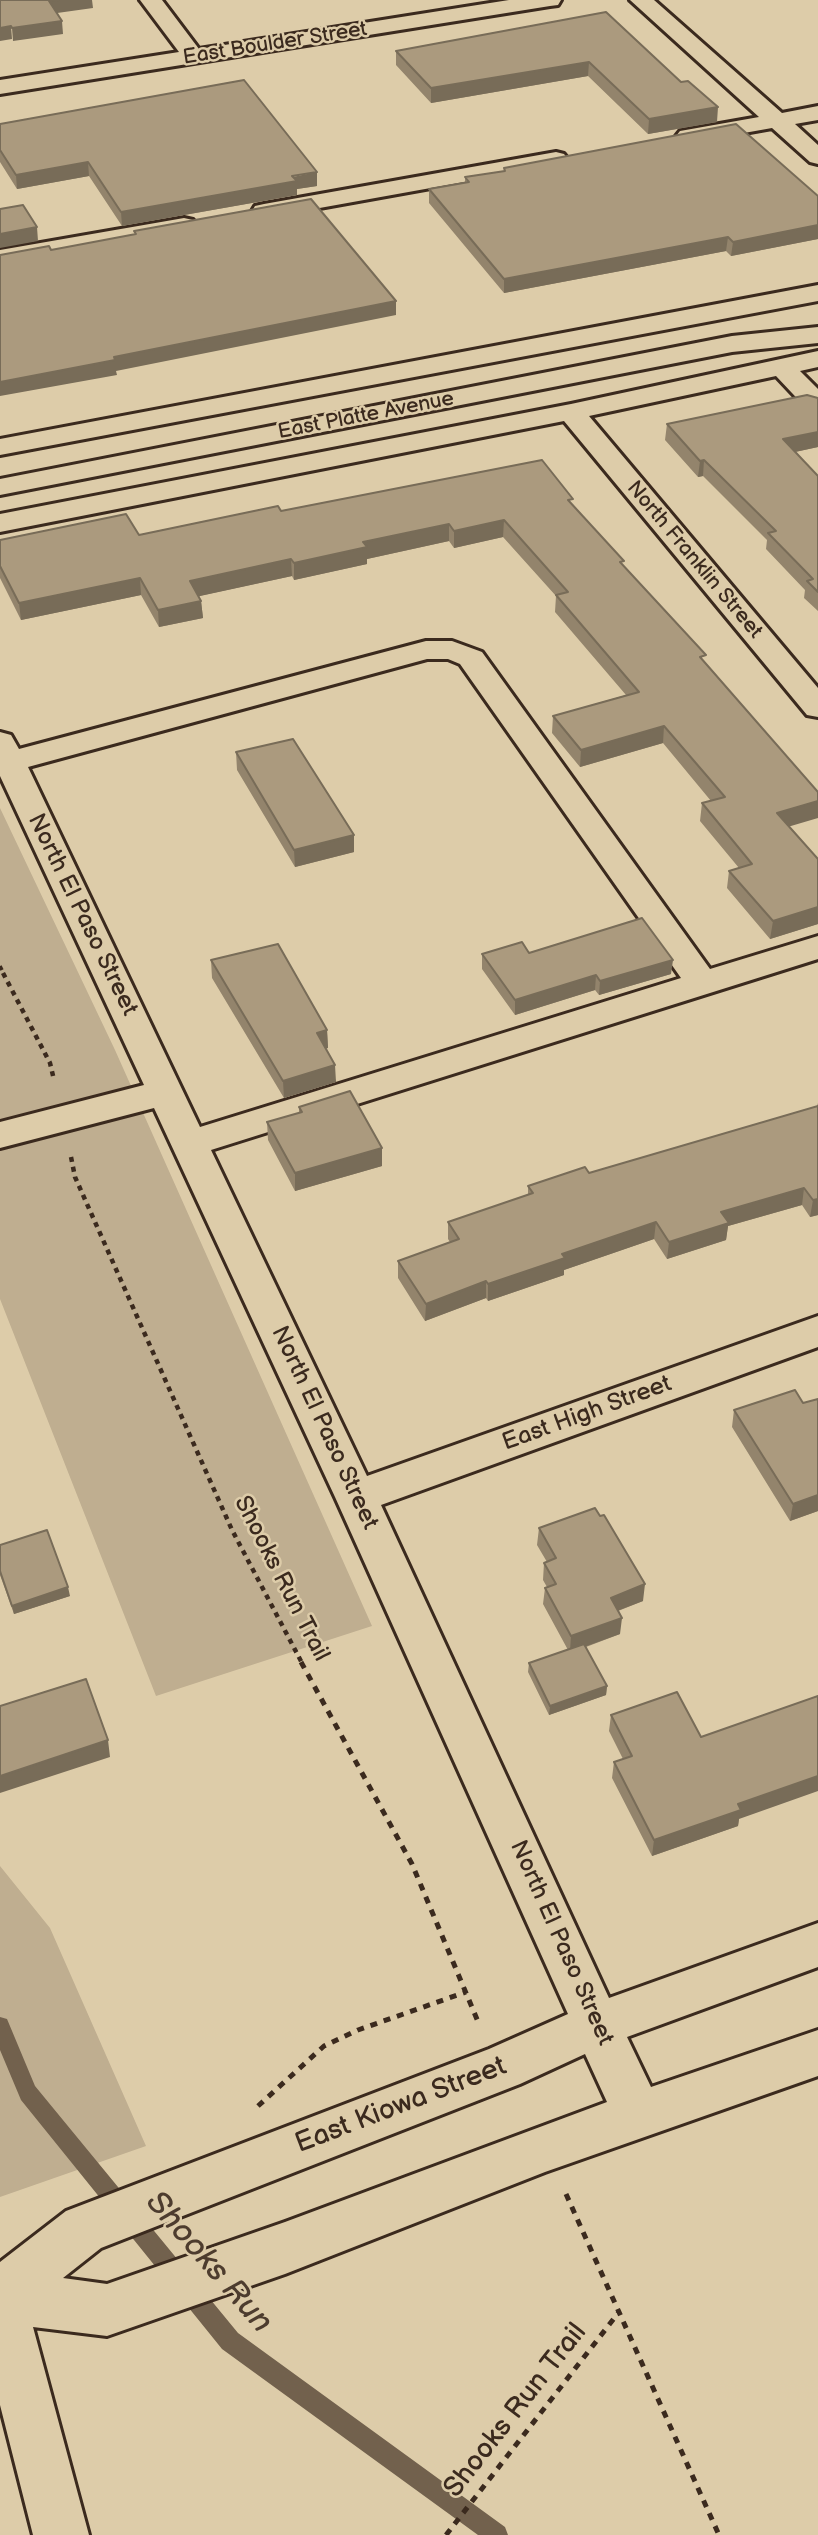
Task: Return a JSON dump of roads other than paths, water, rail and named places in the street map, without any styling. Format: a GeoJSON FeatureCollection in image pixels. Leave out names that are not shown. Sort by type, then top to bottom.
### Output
{"type":"FeatureCollection","features":[{"type":"Feature","properties":{"kind":"street"},"geometry":{"type":"LineString","coordinates":[[150,0],[194,57]]}},
{"type":"Feature","properties":{"kind":"street","name":"East Boulder Street"},"geometry":{"type":"LineString","coordinates":[[0,87],[550,0]]}},
{"type":"Feature","properties":{"kind":"street"},"geometry":{"type":"LineString","coordinates":[[641,0],[818,157]]}},
{"type":"Feature","properties":{"kind":"street"},"geometry":{"type":"LineString","coordinates":[[659,141],[818,113]]}},
{"type":"Feature","properties":{"kind":"street"},"geometry":{"type":"LineString","coordinates":[[247,214],[577,156]]}},
{"type":"Feature","properties":{"kind":"street"},"geometry":{"type":"LineString","coordinates":[[0,258],[206,221]]}},
{"type":"Feature","properties":{"kind":"street"},"geometry":{"type":"LineString","coordinates":[[0,447],[818,293]]}},
{"type":"Feature","properties":{"kind":"street","name":"East Platte Avenue"},"geometry":{"type":"LineString","coordinates":[[732,344],[818,317]]}},
{"type":"Feature","properties":{"kind":"street","name":"East Platte Avenue"},"geometry":{"type":"LineString","coordinates":[[0,487],[732,344],[818,335]]}},
{"type":"Feature","properties":{"kind":"street"},"geometry":{"type":"LineString","coordinates":[[0,523],[571,412],[818,359]]}},
{"type":"Feature","properties":{"kind":"street"},"geometry":{"type":"LineString","coordinates":[[782,367],[818,404]]}},
{"type":"Feature","properties":{"kind":"street","name":"North Franklin Street"},"geometry":{"type":"LineString","coordinates":[[571,412],[818,708]]}},
{"type":"Feature","properties":{"kind":"street"},"geometry":{"type":"LineString","coordinates":[[5,752],[426,650],[452,650],[471,658],[704,984]]}},
{"type":"Feature","properties":{"kind":"street","name":"North El Paso Street"},"geometry":{"type":"LineString","coordinates":[[5,752],[356,1497],[599,2024],[639,2117]]}},
{"type":"Feature","properties":{"kind":"street"},"geometry":{"type":"LineString","coordinates":[[191,1143],[818,947]]}},
{"type":"Feature","properties":{"kind":"street"},"geometry":{"type":"LineString","coordinates":[[0,1135],[167,1092]]}},
{"type":"Feature","properties":{"kind":"street","name":"East High Street"},"geometry":{"type":"LineString","coordinates":[[356,1497],[818,1331]]}},
{"type":"Feature","properties":{"kind":"street","name":"East Kiowa Street"},"geometry":{"type":"LineString","coordinates":[[0,2296],[84,2229],[503,2067],[599,2024],[818,1945]]}},
{"type":"Feature","properties":{"kind":"street","name":"East Kiowa Street"},"geometry":{"type":"LineString","coordinates":[[0,2296],[107,2310],[285,2248],[545,2148],[818,2053]]}},
{"type":"Feature","properties":{"kind":"street"},"geometry":{"type":"LineString","coordinates":[[0,2302],[61,2535]]}},
{"type":"Feature","properties":{"kind":"waterway","name":"Shooks Run"},"geometry":{"type":"LineString","coordinates":[[0,2026],[28,2093],[230,2341],[497,2535]]}}]}
